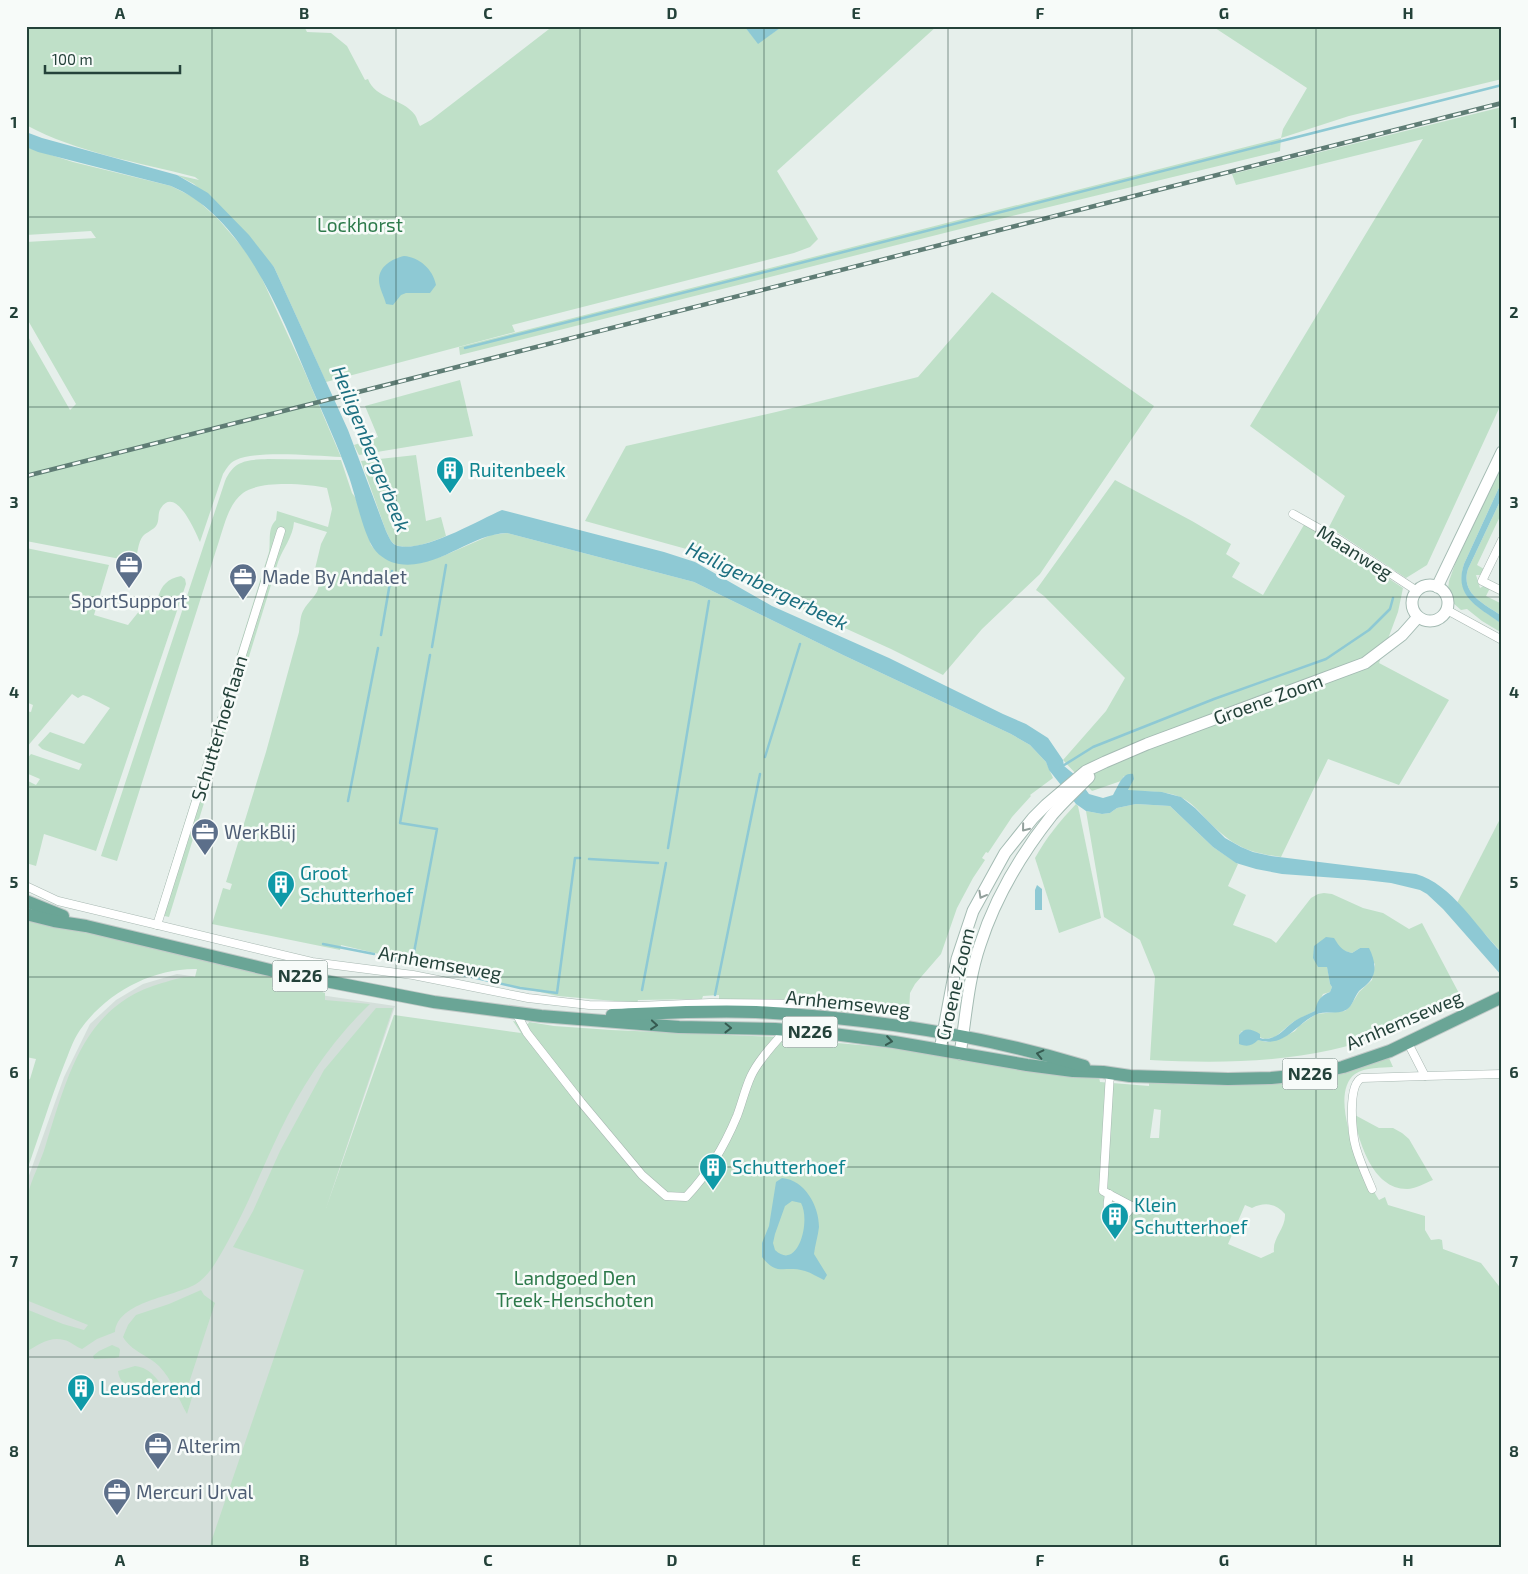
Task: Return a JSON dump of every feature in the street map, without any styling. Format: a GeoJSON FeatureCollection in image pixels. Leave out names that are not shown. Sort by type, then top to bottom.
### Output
{"type":"FeatureCollection","features":[{"type":"Feature","properties":{"kind":"main road"},"geometry":{"type":"LineString","coordinates":[[1437,587],[1502,452]]}},
{"type":"Feature","properties":{"kind":"main road"},"geometry":{"type":"LineString","coordinates":[[1427,586],[1437,587],[1446,596],[1448,604],[1446,610],[1442,617],[1434,621],[1425,621],[1413,610],[1414,596],[1417,591],[1427,586]]}},
{"type":"Feature","properties":{"kind":"main road","name":"Groene Zoom"},"geometry":{"type":"LineString","coordinates":[[940,1050],[957,959],[973,911],[1005,853],[1033,818],[1049,810],[1088,774],[1105,762],[1146,744],[1364,663],[1402,635],[1418,616]]}},
{"type":"Feature","properties":{"kind":"main road","name":"Groene Zoom"},"geometry":{"type":"LineString","coordinates":[[960,1054],[971,980],[980,945],[996,907],[1022,856],[1049,810]]}},
{"type":"Feature","properties":{"kind":"main road","name":"Arnhemseweg"},"geometry":{"type":"LineString","coordinates":[[26,901],[86,926]]}},
{"type":"Feature","properties":{"kind":"main road","name":"Arnhemseweg"},"geometry":{"type":"LineString","coordinates":[[26,914],[86,926],[274,971],[419,999],[553,1017],[679,1027],[826,1033],[1027,1065],[1139,1076],[1228,1079],[1313,1074],[1344,1066],[1408,1043],[1502,997]]}},
{"type":"Feature","properties":{"kind":"main road","name":"Arnhemseweg"},"geometry":{"type":"LineString","coordinates":[[553,1017],[755,1012],[868,1021],[963,1037],[1056,1058],[1106,1072]]}},
{"type":"Feature","properties":{"kind":"street","name":"Maanweg"},"geometry":{"type":"LineString","coordinates":[[1294,514],[1341,541],[1417,591]]}},
{"type":"Feature","properties":{"kind":"street","name":"Schutterhoeflaan"},"geometry":{"type":"LineString","coordinates":[[157,925],[281,531]]}},
{"type":"Feature","properties":{"kind":"street"},"geometry":{"type":"LineString","coordinates":[[1502,540],[1482,581],[1502,591]]}},
{"type":"Feature","properties":{"kind":"street"},"geometry":{"type":"LineString","coordinates":[[1446,610],[1502,640]]}},
{"type":"Feature","properties":{"kind":"street","name":"Arnhemseweg"},"geometry":{"type":"LineString","coordinates":[[26,886],[58,901],[305,961],[412,975],[528,998],[589,1004],[638,1006],[710,1003],[857,1007]]}},
{"type":"Feature","properties":{"kind":"street","name":"Arnhemseweg"},"geometry":{"type":"LineString","coordinates":[[516,1013],[527,1034],[581,1102],[642,1174],[666,1196],[686,1197],[699,1183],[723,1144],[736,1117],[751,1075],[786,1030]]}},
{"type":"Feature","properties":{"kind":"street"},"geometry":{"type":"LineString","coordinates":[[1408,1043],[1425,1076]]}},
{"type":"Feature","properties":{"kind":"street"},"geometry":{"type":"LineString","coordinates":[[1106,1072],[1103,1191],[1109,1194],[1135,1208],[1120,1218],[1113,1219],[1109,1216],[1107,1210],[1109,1194]]}},
{"type":"Feature","properties":{"kind":"street"},"geometry":{"type":"LineString","coordinates":[[1372,1189],[1355,1146],[1352,1101],[1358,1079],[1502,1074]]}},
{"type":"Feature","properties":{"kind":"shaded area"},"geometry":{"type":"Polygon","coordinates":[[[177,974],[395,1006],[210,1548],[26,1548],[26,1184],[64,1077],[90,1024],[116,1000],[143,984],[177,974]]]}},
{"type":"Feature","properties":{"kind":"green space","name":"Lockhorst"},"geometry":{"type":"Polygon","coordinates":[[[26,26],[304,26],[307,32],[331,33],[347,46],[365,80],[368,79],[372,86],[383,95],[410,109],[420,126],[431,120],[553,26],[744,26],[758,43],[783,26],[937,26],[777,171],[818,239],[810,247],[794,253],[512,325],[515,332],[326,382],[274,267],[194,184],[177,175],[199,180],[195,177],[87,150],[46,135],[26,125],[26,26]]]}},
{"type":"Feature","properties":{"kind":"green space"},"geometry":{"type":"Polygon","coordinates":[[[1212,26],[1502,26],[1502,79],[1349,116],[1281,138],[1283,129],[1307,88],[1212,26]]]}},
{"type":"Feature","properties":{"kind":"green space"},"geometry":{"type":"Polygon","coordinates":[[[1502,107],[1502,402],[1427,565],[1406,578],[1329,527],[1345,496],[1250,426],[1423,139],[1236,185],[1232,174],[1502,107]]]}},
{"type":"Feature","properties":{"kind":"green space"},"geometry":{"type":"Polygon","coordinates":[[[1281,138],[1280,151],[1008,217],[460,355],[459,347],[1281,138]]]}},
{"type":"Feature","properties":{"kind":"green space"},"geometry":{"type":"Polygon","coordinates":[[[26,147],[73,162],[171,186],[195,198],[219,220],[243,248],[258,270],[341,457],[272,454],[245,457],[234,461],[223,474],[200,542],[185,513],[173,502],[167,502],[160,510],[156,526],[141,539],[136,562],[26,541],[26,333],[70,410],[76,404],[26,317],[26,242],[96,238],[91,231],[26,235],[26,147]]]}},
{"type":"Feature","properties":{"kind":"green space"},"geometry":{"type":"Polygon","coordinates":[[[992,292],[1154,406],[1040,574],[982,629],[943,675],[891,649],[774,596],[690,550],[585,521],[626,446],[918,377],[992,292]]]}},
{"type":"Feature","properties":{"kind":"green space"},"geometry":{"type":"Polygon","coordinates":[[[460,380],[473,436],[359,455],[354,445],[378,437],[365,406],[460,380]]]}},
{"type":"Feature","properties":{"kind":"green space"},"geometry":{"type":"Polygon","coordinates":[[[416,455],[426,521],[441,517],[446,536],[434,541],[403,547],[392,542],[389,538],[361,461],[416,455]]]}},
{"type":"Feature","properties":{"kind":"green space"},"geometry":{"type":"Polygon","coordinates":[[[268,459],[341,460],[371,545],[375,550],[400,564],[424,562],[443,556],[491,535],[507,533],[694,582],[1011,734],[1030,745],[1046,762],[1053,778],[1030,795],[1012,817],[988,853],[986,852],[982,858],[985,860],[957,908],[941,954],[915,984],[910,993],[909,1011],[907,1013],[870,1006],[869,1003],[850,1001],[850,1013],[800,1009],[719,1008],[719,995],[703,996],[702,999],[638,1000],[637,1003],[558,996],[421,966],[421,964],[341,945],[340,950],[212,924],[223,888],[230,890],[232,884],[226,882],[266,752],[299,632],[302,613],[318,589],[314,573],[321,544],[327,532],[294,522],[290,538],[278,562],[169,917],[156,914],[269,552],[270,531],[276,520],[277,511],[328,527],[332,509],[327,488],[296,484],[260,486],[238,497],[223,529],[117,861],[101,856],[225,481],[233,469],[242,462],[268,459]]]}},
{"type":"Feature","properties":{"kind":"green space"},"geometry":{"type":"Polygon","coordinates":[[[1502,463],[1502,481],[1464,564],[1462,585],[1477,606],[1502,624],[1502,633],[1467,609],[1461,610],[1452,602],[1448,589],[1459,553],[1502,463]]]}},
{"type":"Feature","properties":{"kind":"green space"},"geometry":{"type":"Polygon","coordinates":[[[1115,480],[1231,544],[1226,554],[1240,563],[1232,577],[1263,595],[1305,523],[1403,588],[1398,612],[1379,663],[1449,700],[1399,785],[1328,759],[1281,857],[1257,853],[1239,846],[1223,835],[1194,806],[1180,797],[1161,792],[1128,790],[1132,781],[1124,776],[1121,781],[1092,791],[1063,760],[1106,711],[1125,678],[1036,590],[1115,480]]]}},
{"type":"Feature","properties":{"kind":"green space"},"geometry":{"type":"Polygon","coordinates":[[[1502,497],[1502,512],[1477,565],[1484,569],[1482,575],[1476,575],[1480,588],[1485,585],[1490,588],[1486,596],[1502,604],[1502,616],[1471,592],[1466,578],[1468,569],[1502,497]]]}},
{"type":"Feature","properties":{"kind":"green space"},"geometry":{"type":"Polygon","coordinates":[[[26,548],[109,565],[94,615],[128,625],[149,599],[158,597],[163,586],[169,581],[181,576],[185,579],[186,584],[96,851],[44,834],[36,866],[26,863],[26,780],[36,785],[40,779],[26,773],[26,760],[31,754],[79,770],[82,764],[42,749],[38,745],[50,732],[84,744],[110,708],[89,697],[83,695],[78,698],[72,694],[26,748],[26,711],[31,712],[33,705],[26,702],[26,548]]]}},
{"type":"Feature","properties":{"kind":"green space"},"geometry":{"type":"Polygon","coordinates":[[[1076,804],[1078,806],[1101,918],[1059,933],[1035,858],[1054,830],[1076,804]]]}},
{"type":"Feature","properties":{"kind":"green space"},"geometry":{"type":"Polygon","coordinates":[[[1136,804],[1170,806],[1213,847],[1238,864],[1228,886],[1246,895],[1233,925],[1271,939],[1276,943],[1311,898],[1324,893],[1332,894],[1363,908],[1383,913],[1409,929],[1422,923],[1462,999],[1398,1029],[1365,1041],[1331,1050],[1264,1060],[1195,1062],[1150,1060],[1155,977],[1140,940],[1104,917],[1086,811],[1102,814],[1110,813],[1117,808],[1136,804]],[[1360,948],[1352,953],[1341,950],[1327,966],[1332,987],[1330,992],[1323,994],[1315,1011],[1293,1022],[1275,1037],[1265,1039],[1242,1031],[1239,1035],[1266,1042],[1280,1039],[1295,1031],[1316,1014],[1345,1011],[1359,992],[1372,980],[1375,964],[1360,948]]]}},
{"type":"Feature","properties":{"kind":"green space"},"geometry":{"type":"Polygon","coordinates":[[[1502,815],[1502,953],[1457,903],[1502,815]]]}},
{"type":"Feature","properties":{"kind":"green space"},"geometry":{"type":"Polygon","coordinates":[[[26,916],[282,978],[325,993],[325,1000],[370,1004],[343,1033],[308,1080],[280,1131],[234,1230],[207,1274],[196,1284],[186,1289],[148,1301],[126,1313],[118,1322],[115,1332],[97,1339],[82,1349],[66,1341],[54,1339],[26,1352],[26,1309],[63,1324],[84,1330],[88,1325],[26,1300],[26,1201],[33,1177],[44,1151],[62,1093],[72,1069],[83,1046],[97,1025],[114,1008],[136,993],[162,983],[186,977],[195,977],[197,969],[163,973],[131,985],[103,1005],[80,1030],[71,1047],[54,1092],[26,1173],[26,1081],[30,1079],[36,1059],[26,1057],[26,916]]]}},
{"type":"Feature","properties":{"kind":"green space","name":"Landgoed Den Treek-Henschoten"},"geometry":{"type":"Polygon","coordinates":[[[376,1008],[393,1008],[326,1208],[394,1015],[521,1033],[513,1021],[528,1024],[529,1022],[554,1026],[611,1030],[778,1037],[777,1039],[817,1041],[938,1054],[1099,1077],[1100,1082],[1149,1086],[1149,1082],[1210,1085],[1270,1083],[1330,1074],[1389,1058],[1393,1067],[1374,1068],[1355,1074],[1347,1085],[1344,1100],[1350,1136],[1372,1189],[1379,1200],[1385,1197],[1388,1205],[1425,1216],[1425,1230],[1431,1240],[1442,1240],[1443,1249],[1481,1263],[1502,1290],[1502,1548],[209,1548],[304,1270],[233,1247],[253,1211],[280,1151],[324,1070],[376,1008]],[[1154,1109],[1150,1138],[1159,1138],[1161,1110],[1154,1109]],[[1265,1204],[1252,1208],[1245,1205],[1228,1244],[1261,1258],[1274,1252],[1275,1242],[1285,1219],[1285,1214],[1278,1208],[1270,1205],[1265,1204]]]}},
{"type":"Feature","properties":{"kind":"green space"},"geometry":{"type":"Polygon","coordinates":[[[1353,1114],[1379,1128],[1393,1128],[1402,1133],[1409,1139],[1433,1180],[1410,1189],[1395,1187],[1385,1181],[1376,1172],[1363,1150],[1353,1114]]]}},
{"type":"Feature","properties":{"kind":"green space"},"geometry":{"type":"Polygon","coordinates":[[[201,1290],[204,1295],[215,1303],[186,1392],[193,1394],[187,1414],[164,1371],[155,1362],[135,1350],[123,1337],[128,1325],[136,1315],[169,1304],[201,1290]]]}},
{"type":"Feature","properties":{"kind":"green space"},"geometry":{"type":"Polygon","coordinates":[[[112,1345],[119,1348],[119,1357],[94,1359],[93,1356],[99,1351],[112,1345]]]}},
{"type":"Feature","properties":{"kind":"green space"},"geometry":{"type":"Polygon","coordinates":[[[135,1366],[150,1372],[167,1393],[160,1395],[145,1394],[130,1389],[124,1384],[118,1371],[135,1366]]]}},
{"type":"Feature","properties":{"kind":"water"},"geometry":{"type":"Polygon","coordinates":[[[744,26],[783,26],[758,44],[744,26]]]}},
{"type":"Feature","properties":{"kind":"water"},"geometry":{"type":"Polygon","coordinates":[[[26,132],[177,175],[208,193],[249,235],[274,267],[348,430],[386,531],[394,544],[409,547],[436,540],[502,510],[664,552],[695,562],[772,606],[889,658],[1026,724],[1048,738],[1063,760],[1064,766],[1075,775],[1089,794],[1103,798],[1113,795],[1123,778],[1126,775],[1133,774],[1134,779],[1128,790],[1162,792],[1181,797],[1225,838],[1253,852],[1271,856],[1416,874],[1429,879],[1441,887],[1463,908],[1502,953],[1502,976],[1443,909],[1420,890],[1391,883],[1282,874],[1236,863],[1213,847],[1170,806],[1136,804],[1117,808],[1110,813],[1102,814],[1086,811],[1076,804],[1049,770],[1046,762],[1030,745],[1011,734],[694,582],[507,533],[480,539],[427,562],[399,564],[385,559],[374,549],[366,534],[340,454],[273,301],[258,272],[240,245],[220,221],[197,201],[171,186],[38,152],[26,147],[26,132]]]}},
{"type":"Feature","properties":{"kind":"water"},"geometry":{"type":"Polygon","coordinates":[[[404,256],[420,261],[429,269],[436,285],[430,293],[406,293],[401,295],[393,305],[386,304],[379,280],[381,271],[387,264],[404,256]]]}},
{"type":"Feature","properties":{"kind":"water"},"geometry":{"type":"Polygon","coordinates":[[[1502,481],[1502,497],[1468,569],[1466,578],[1471,592],[1502,616],[1502,624],[1470,600],[1462,585],[1462,575],[1464,564],[1502,481]]]}},
{"type":"Feature","properties":{"kind":"water"},"geometry":{"type":"Polygon","coordinates":[[[1037,885],[1042,889],[1042,910],[1035,910],[1035,890],[1037,885]]]}},
{"type":"Feature","properties":{"kind":"water"},"geometry":{"type":"Polygon","coordinates":[[[1326,937],[1334,938],[1341,948],[1352,953],[1360,948],[1369,948],[1372,956],[1374,973],[1369,982],[1359,991],[1350,1006],[1346,1010],[1315,1015],[1283,1038],[1275,1041],[1258,1040],[1254,1044],[1239,1044],[1239,1035],[1246,1030],[1260,1034],[1260,1038],[1274,1037],[1292,1023],[1315,1011],[1320,999],[1330,992],[1332,987],[1327,967],[1318,967],[1313,958],[1314,946],[1326,937]]]}},
{"type":"Feature","properties":{"kind":"water"},"geometry":{"type":"Polygon","coordinates":[[[782,1178],[790,1180],[804,1189],[813,1203],[819,1227],[814,1254],[827,1275],[824,1280],[797,1269],[777,1269],[772,1267],[762,1257],[762,1243],[769,1226],[776,1182],[782,1178]],[[792,1201],[785,1206],[775,1234],[773,1243],[775,1250],[783,1255],[790,1254],[796,1250],[800,1242],[804,1221],[804,1211],[801,1203],[792,1201]]]}},
{"type":"Feature","properties":{"kind":"waterway"},"geometry":{"type":"LineString","coordinates":[[465,348],[1502,85]]}},
{"type":"Feature","properties":{"kind":"waterway"},"geometry":{"type":"LineString","coordinates":[[432,647],[446,565]]}},
{"type":"Feature","properties":{"kind":"waterway"},"geometry":{"type":"LineString","coordinates":[[381,635],[392,571]]}},
{"type":"Feature","properties":{"kind":"waterway"},"geometry":{"type":"LineString","coordinates":[[1061,767],[1093,747],[1214,699],[1326,659],[1369,630],[1390,609],[1393,598]]}},
{"type":"Feature","properties":{"kind":"waterway"},"geometry":{"type":"LineString","coordinates":[[668,848],[709,601]]}},
{"type":"Feature","properties":{"kind":"waterway"},"geometry":{"type":"LineString","coordinates":[[765,757],[800,644]]}},
{"type":"Feature","properties":{"kind":"waterway"},"geometry":{"type":"LineString","coordinates":[[348,801],[378,648]]}},
{"type":"Feature","properties":{"kind":"waterway"},"geometry":{"type":"LineString","coordinates":[[412,963],[437,829],[400,823],[430,655]]}},
{"type":"Feature","properties":{"kind":"waterway"},"geometry":{"type":"LineString","coordinates":[[715,995],[760,774]]}},
{"type":"Feature","properties":{"kind":"waterway"},"geometry":{"type":"LineString","coordinates":[[384,957],[520,988],[557,993],[575,858],[580,858]]}},
{"type":"Feature","properties":{"kind":"waterway"},"geometry":{"type":"LineString","coordinates":[[589,859],[658,863]]}},
{"type":"Feature","properties":{"kind":"waterway"},"geometry":{"type":"LineString","coordinates":[[642,990],[666,863]]}},
{"type":"Feature","properties":{"kind":"waterway"},"geometry":{"type":"LineString","coordinates":[[323,944],[374,954]]}},
{"type":"Feature","properties":{"kind":"railway"},"geometry":{"type":"LineString","coordinates":[[26,476],[1502,103]]}},
{"type":"Feature","properties":{"kind":"place","name":"Ruitenbeek"},"geometry":{"type":"Point","coordinates":[450,494]}},
{"type":"Feature","properties":{"kind":"place","name":"SportSupport"},"geometry":{"type":"Point","coordinates":[129,589]}},
{"type":"Feature","properties":{"kind":"place","name":"Made By Andalet"},"geometry":{"type":"Point","coordinates":[243,601]}},
{"type":"Feature","properties":{"kind":"place","name":"WerkBlij"},"geometry":{"type":"Point","coordinates":[205,856]}},
{"type":"Feature","properties":{"kind":"place","name":"Groot Schutterhoef"},"geometry":{"type":"Point","coordinates":[281,908]}},
{"type":"Feature","properties":{"kind":"place","name":"Schutterhoef"},"geometry":{"type":"Point","coordinates":[713,1191]}},
{"type":"Feature","properties":{"kind":"place","name":"Klein Schutterhoef"},"geometry":{"type":"Point","coordinates":[1115,1240]}},
{"type":"Feature","properties":{"kind":"place","name":"Leusderend"},"geometry":{"type":"Point","coordinates":[81,1412]}},
{"type":"Feature","properties":{"kind":"place","name":"Alterim"},"geometry":{"type":"Point","coordinates":[158,1470]}},
{"type":"Feature","properties":{"kind":"place","name":"Mercuri Urval"},"geometry":{"type":"Point","coordinates":[117,1516]}},
{"type":"Feature","properties":{"kind":"water label","name":"Heiligenbergerbeek"},"geometry":{"type":"Point","coordinates":[371,449]}},
{"type":"Feature","properties":{"kind":"water label","name":"Heiligenbergerbeek"},"geometry":{"type":"Point","coordinates":[767,586]}}]}
